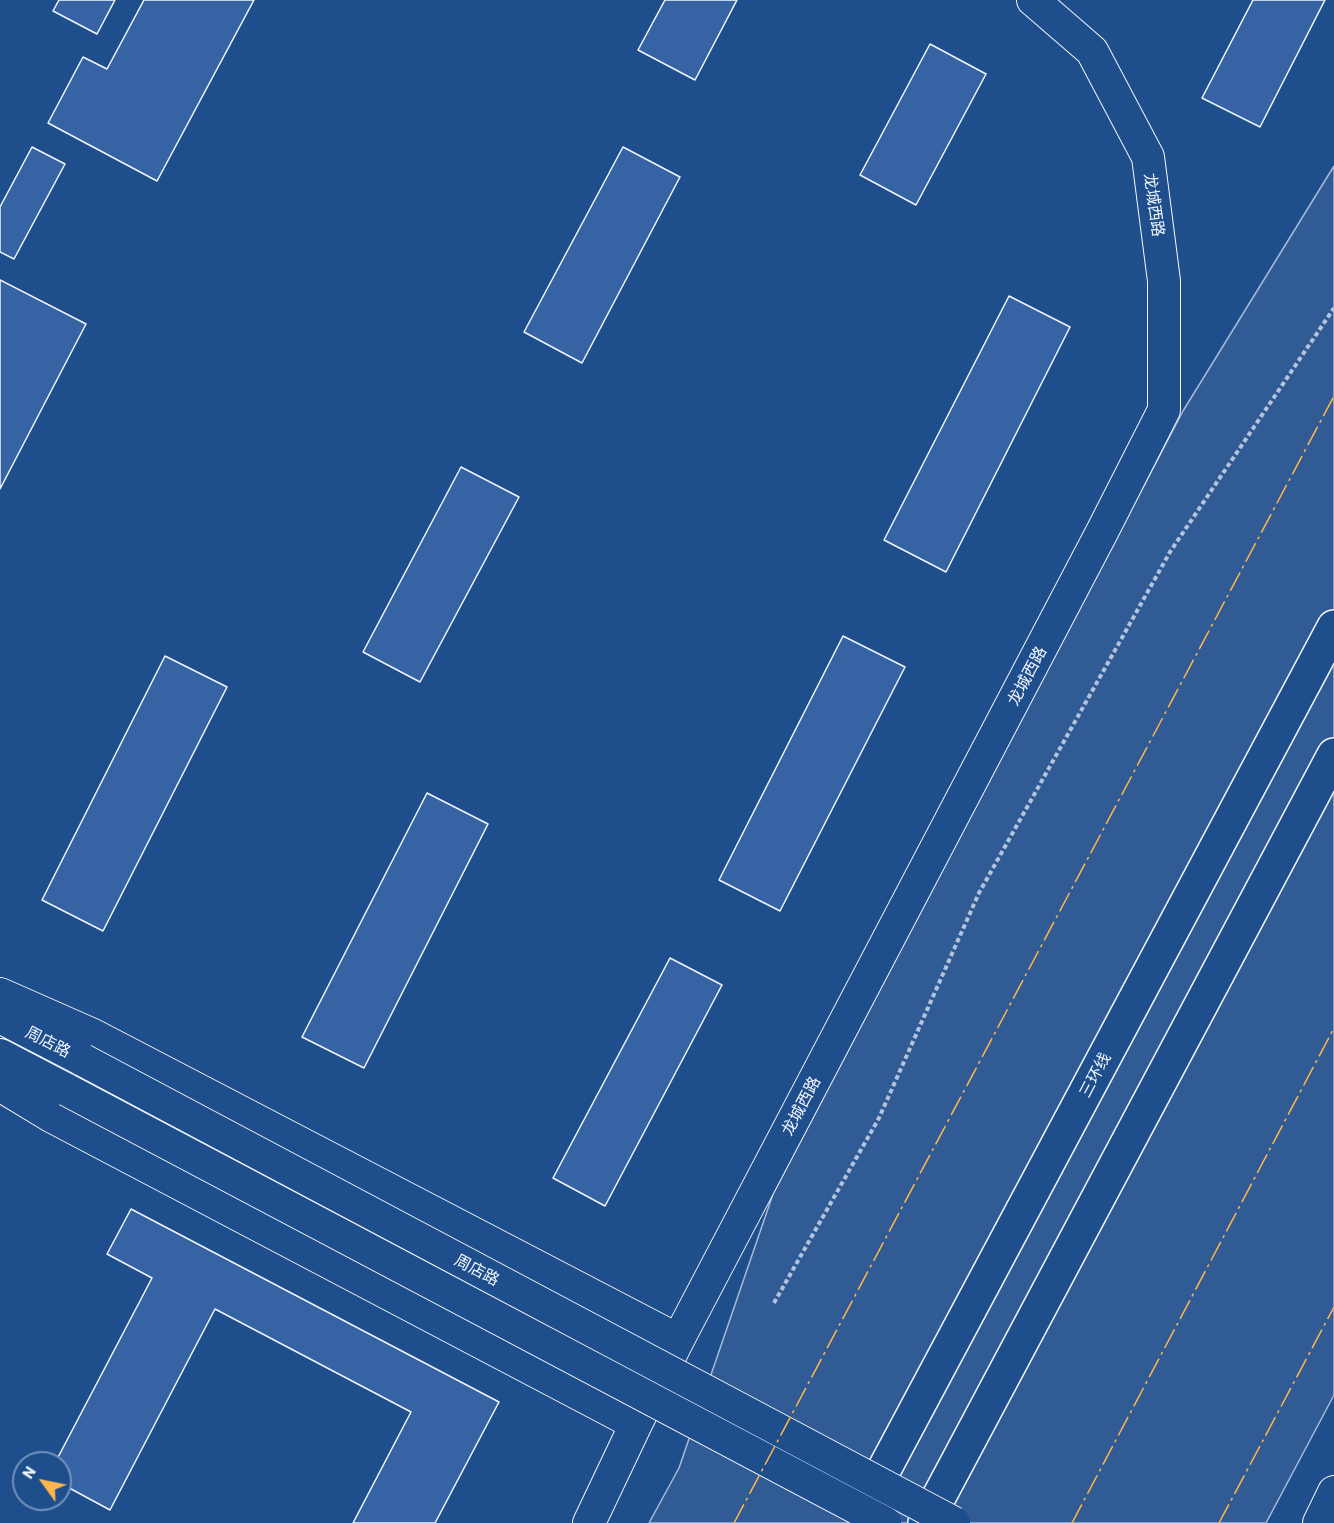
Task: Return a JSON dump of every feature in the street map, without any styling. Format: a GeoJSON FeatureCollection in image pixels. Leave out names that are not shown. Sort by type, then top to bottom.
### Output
{"type":"FeatureCollection","features":[{"type":"Feature","properties":{"kind":"highway","name":"三环线"},"geometry":{"type":"LineString","coordinates":[[856,1523],[1334,627]]}},
{"type":"Feature","properties":{"kind":"highway"},"geometry":{"type":"LineString","coordinates":[[925,1523],[1334,755]]}},
{"type":"Feature","properties":{"kind":"street","name":"龙城西路"},"geometry":{"type":"LineString","coordinates":[[589,1523],[678,1340],[1164,410],[1164,281],[1148,157],[1092,51],[1033,0]]}},
{"type":"Feature","properties":{"kind":"street"},"geometry":{"type":"LineString","coordinates":[[0,994],[103,1040],[678,1340]]}},
{"type":"Feature","properties":{"kind":"street","name":"周店路"},"geometry":{"type":"LineString","coordinates":[[0,1017],[954,1523]]}},
{"type":"Feature","properties":{"kind":"street","name":"周店路"},"geometry":{"type":"LineString","coordinates":[[0,1055],[885,1523]]}},
{"type":"Feature","properties":{"kind":"street"},"geometry":{"type":"LineString","coordinates":[[0,1085],[51,1116],[636,1424]]}},
{"type":"Feature","properties":{"kind":"street"},"geometry":{"type":"LineString","coordinates":[[1319,1523],[1334,1492]]}},
{"type":"Feature","properties":{"kind":"path"},"geometry":{"type":"LineString","coordinates":[[774,1303],[879,1118],[979,893],[1170,552],[1334,308]]}},
{"type":"Feature","properties":{"kind":"shaded area"},"geometry":{"type":"Polygon","coordinates":[[[1334,166],[1334,1395],[1266,1523],[649,1523],[679,1468],[773,1194],[1183,411],[1334,166]]]}},
{"type":"Feature","properties":{"kind":"building"},"geometry":{"type":"Polygon","coordinates":[[[59,0],[115,0],[97,34],[53,11],[59,0]]]}},
{"type":"Feature","properties":{"kind":"building"},"geometry":{"type":"Polygon","coordinates":[[[144,0],[254,0],[157,181],[48,123],[83,57],[107,69],[144,0]]]}},
{"type":"Feature","properties":{"kind":"building"},"geometry":{"type":"Polygon","coordinates":[[[665,0],[737,0],[695,80],[638,50],[665,0]]]}},
{"type":"Feature","properties":{"kind":"building"},"geometry":{"type":"Polygon","coordinates":[[[1253,0],[1325,0],[1260,127],[1202,98],[1253,0]]]}},
{"type":"Feature","properties":{"kind":"building"},"geometry":{"type":"Polygon","coordinates":[[[930,44],[986,74],[916,205],[860,175],[930,44]]]}},
{"type":"Feature","properties":{"kind":"building"},"geometry":{"type":"Polygon","coordinates":[[[32,147],[65,164],[14,259],[0,252],[0,207],[32,147]]]}},
{"type":"Feature","properties":{"kind":"building"},"geometry":{"type":"Polygon","coordinates":[[[623,147],[680,177],[582,363],[524,332],[623,147]]]}},
{"type":"Feature","properties":{"kind":"building"},"geometry":{"type":"Polygon","coordinates":[[[0,280],[86,324],[0,489],[0,280]]]}},
{"type":"Feature","properties":{"kind":"building"},"geometry":{"type":"Polygon","coordinates":[[[1009,296],[1070,327],[946,572],[884,540],[1009,296]]]}},
{"type":"Feature","properties":{"kind":"building"},"geometry":{"type":"Polygon","coordinates":[[[461,467],[519,497],[420,682],[363,652],[461,467]]]}},
{"type":"Feature","properties":{"kind":"building"},"geometry":{"type":"Polygon","coordinates":[[[843,636],[905,667],[780,911],[719,880],[843,636]]]}},
{"type":"Feature","properties":{"kind":"building"},"geometry":{"type":"Polygon","coordinates":[[[165,656],[227,687],[103,931],[42,900],[165,656]]]}},
{"type":"Feature","properties":{"kind":"building"},"geometry":{"type":"Polygon","coordinates":[[[427,793],[488,824],[364,1068],[302,1037],[427,793]]]}},
{"type":"Feature","properties":{"kind":"building"},"geometry":{"type":"Polygon","coordinates":[[[670,958],[722,985],[605,1206],[553,1178],[670,958]]]}},
{"type":"Feature","properties":{"kind":"building"},"geometry":{"type":"Polygon","coordinates":[[[131,1209],[499,1402],[435,1523],[353,1523],[411,1412],[215,1309],[110,1510],[72,1489],[72,1451],[61,1451],[152,1278],[107,1254],[131,1209]]]}},
{"type":"Feature","properties":{"kind":"power"},"geometry":{"type":"LineString","coordinates":[[734,1523],[1334,396]]}},
{"type":"Feature","properties":{"kind":"power"},"geometry":{"type":"LineString","coordinates":[[1072,1523],[1334,1028]]}},
{"type":"Feature","properties":{"kind":"power"},"geometry":{"type":"LineString","coordinates":[[1219,1523],[1334,1307]]}}]}
